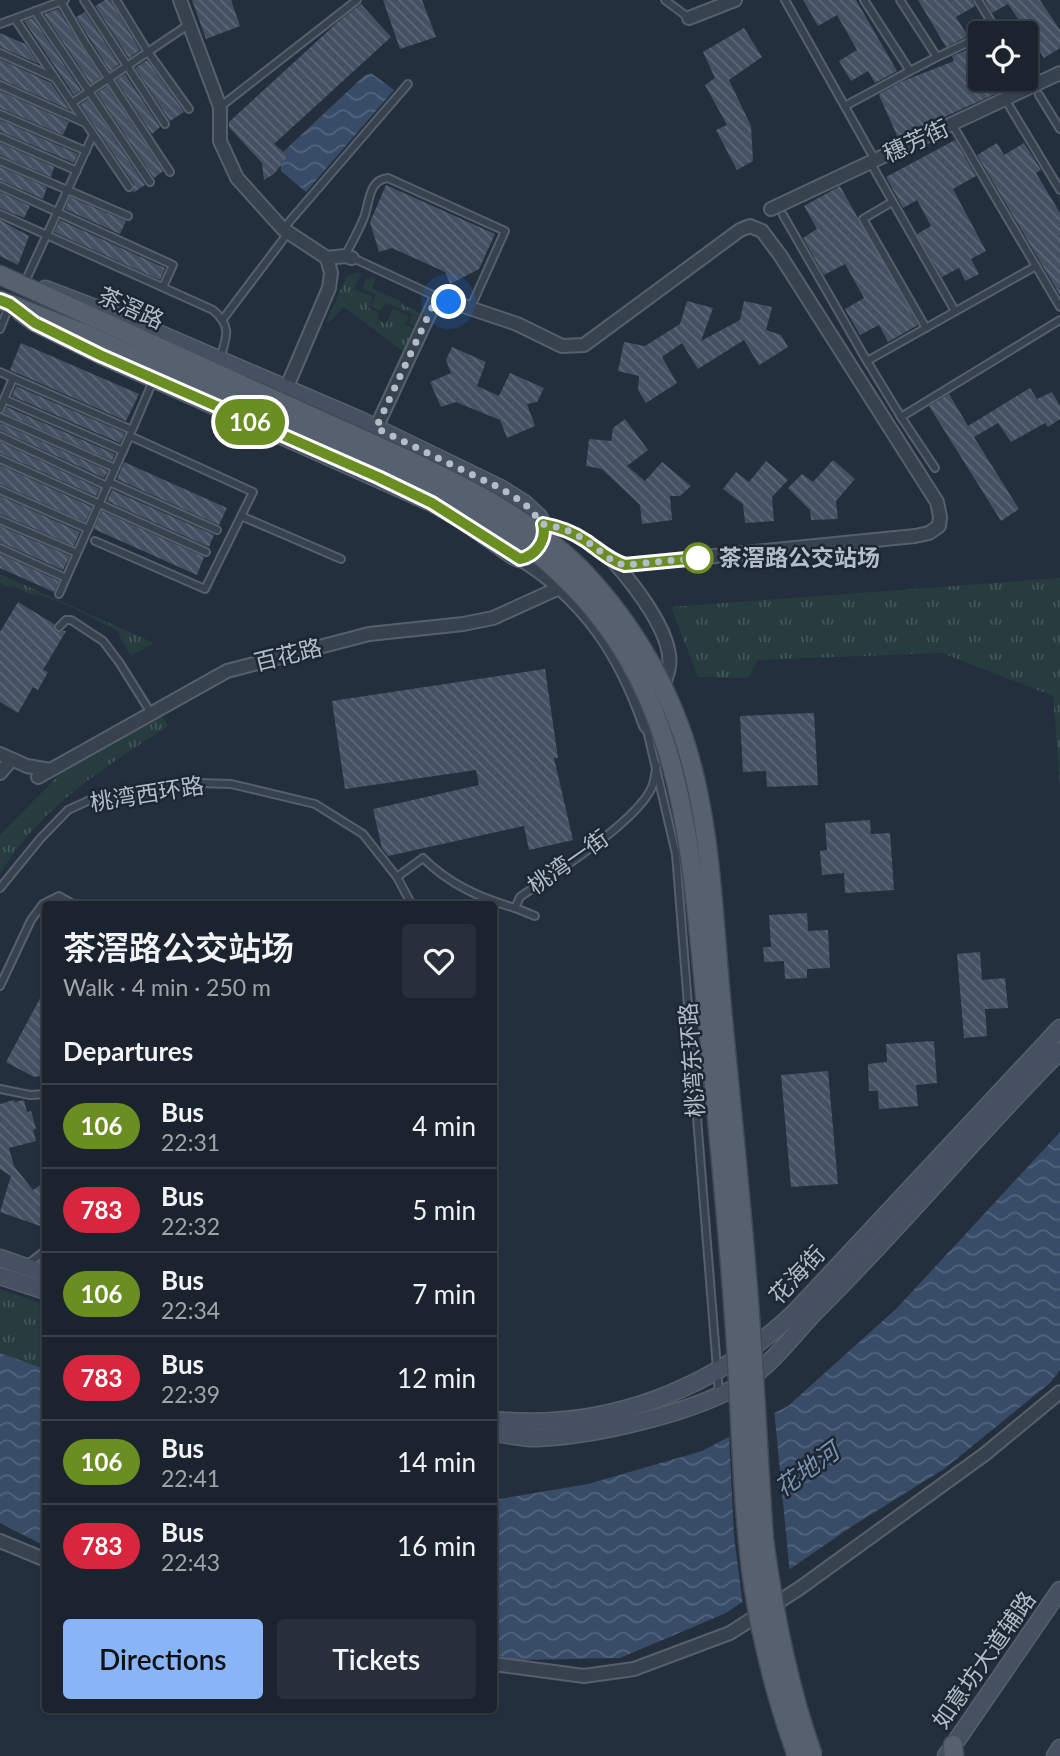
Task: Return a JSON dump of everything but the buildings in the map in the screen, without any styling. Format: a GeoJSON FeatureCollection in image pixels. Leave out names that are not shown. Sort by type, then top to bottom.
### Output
{"type":"FeatureCollection","features":[{"type":"Feature","properties":{"kind":"main road","name":"茶滘路"},"geometry":{"type":"LineString","coordinates":[[0,275],[238,393]]}},
{"type":"Feature","properties":{"kind":"main road","name":"茶滘路"},"geometry":{"type":"LineString","coordinates":[[5,302],[238,393]]}},
{"type":"Feature","properties":{"kind":"main road"},"geometry":{"type":"LineString","coordinates":[[238,393],[441,493],[526,543],[556,569],[623,648],[656,713],[677,780],[694,894],[728,1244],[744,1494],[753,1578],[774,1689],[797,1756]]}},
{"type":"Feature","properties":{"kind":"main road"},"geometry":{"type":"LineString","coordinates":[[238,393],[433,472],[505,509],[531,527],[580,569],[602,593],[650,661],[667,695],[682,732],[692,769],[700,804],[708,868],[742,1218],[763,1529],[770,1586],[790,1680],[813,1756]]}},
{"type":"Feature","properties":{"kind":"street"},"geometry":{"type":"LineString","coordinates":[[180,0],[220,107],[220,141],[237,178],[285,231],[327,258],[348,257]]}},
{"type":"Feature","properties":{"kind":"street"},"geometry":{"type":"LineString","coordinates":[[689,18],[735,0]]}},
{"type":"Feature","properties":{"kind":"street","name":"穗芳街"},"geometry":{"type":"LineString","coordinates":[[1038,84],[1060,73]]}},
{"type":"Feature","properties":{"kind":"street","name":"穗芳街"},"geometry":{"type":"LineString","coordinates":[[777,212],[873,161],[1023,91]]}},
{"type":"Feature","properties":{"kind":"street"},"geometry":{"type":"LineString","coordinates":[[376,428],[437,297],[517,324],[562,346],[584,345],[740,230],[750,226],[762,231],[937,502],[939,526],[929,533],[821,546],[653,563],[625,565],[614,562]]}},
{"type":"Feature","properties":{"kind":"street"},"geometry":{"type":"LineString","coordinates":[[286,389],[329,288],[331,274],[327,258]]}},
{"type":"Feature","properties":{"kind":"street"},"geometry":{"type":"LineString","coordinates":[[23,286],[48,289],[66,295],[376,428],[500,488],[524,503],[543,524],[565,529],[584,539],[614,562],[644,601],[669,652],[667,676],[646,726]]}},
{"type":"Feature","properties":{"kind":"street"},"geometry":{"type":"LineString","coordinates":[[5,302],[35,323],[154,380],[432,503],[543,573],[583,611],[631,673],[644,676],[652,673],[662,664],[666,643]]}},
{"type":"Feature","properties":{"kind":"street"},"geometry":{"type":"LineString","coordinates":[[520,559],[527,558],[542,542],[543,524]]}},
{"type":"Feature","properties":{"kind":"street","name":"百花路"},"geometry":{"type":"LineString","coordinates":[[38,777],[227,671],[369,634],[463,624],[493,618],[559,589]]}},
{"type":"Feature","properties":{"kind":"street"},"geometry":{"type":"LineString","coordinates":[[614,653],[632,686],[646,726]]}},
{"type":"Feature","properties":{"kind":"street"},"geometry":{"type":"LineString","coordinates":[[0,773],[6,757],[50,770]]}},
{"type":"Feature","properties":{"kind":"street","name":"花海街"},"geometry":{"type":"LineString","coordinates":[[497,1420],[541,1423],[585,1419],[650,1402],[717,1371],[765,1340],[794,1313],[1060,1028]]}},
{"type":"Feature","properties":{"kind":"street","name":"花海街"},"geometry":{"type":"LineString","coordinates":[[497,1433],[532,1438],[585,1435],[659,1416],[719,1396],[748,1379],[774,1359],[865,1263],[1003,1108],[1060,1051]]}},
{"type":"Feature","properties":{"kind":"street"},"geometry":{"type":"LineString","coordinates":[[0,1258],[42,1273]]}},
{"type":"Feature","properties":{"kind":"street"},"geometry":{"type":"LineString","coordinates":[[0,1276],[42,1290]]}},
{"type":"Feature","properties":{"kind":"street"},"geometry":{"type":"LineString","coordinates":[[497,1664],[584,1676],[634,1669],[730,1633],[800,1588],[985,1454],[1060,1392]]}},
{"type":"Feature","properties":{"kind":"street"},"geometry":{"type":"LineString","coordinates":[[0,1541],[42,1558]]}},
{"type":"Feature","properties":{"kind":"street","name":"如意坊大道辅路"},"geometry":{"type":"LineString","coordinates":[[951,1752],[1060,1590]]}},
{"type":"Feature","properties":{"kind":"street"},"geometry":{"type":"LineString","coordinates":[[1055,1756],[1060,1748]]}},
{"type":"Feature","properties":{"kind":"lane"},"geometry":{"type":"LineString","coordinates":[[84,0],[164,124]]}},
{"type":"Feature","properties":{"kind":"lane"},"geometry":{"type":"LineString","coordinates":[[117,0],[148,52],[189,109]]}},
{"type":"Feature","properties":{"kind":"lane"},"geometry":{"type":"LineString","coordinates":[[220,107],[357,0]]}},
{"type":"Feature","properties":{"kind":"lane"},"geometry":{"type":"LineString","coordinates":[[665,0],[689,18]]}},
{"type":"Feature","properties":{"kind":"lane"},"geometry":{"type":"LineString","coordinates":[[785,0],[845,106],[892,202],[955,311]]}},
{"type":"Feature","properties":{"kind":"lane"},"geometry":{"type":"LineString","coordinates":[[864,0],[910,71]]}},
{"type":"Feature","properties":{"kind":"lane"},"geometry":{"type":"LineString","coordinates":[[900,0],[937,57]]}},
{"type":"Feature","properties":{"kind":"lane"},"geometry":{"type":"LineString","coordinates":[[978,0],[991,21]]}},
{"type":"Feature","properties":{"kind":"lane"},"geometry":{"type":"LineString","coordinates":[[0,24],[63,1],[85,43],[170,172]]}},
{"type":"Feature","properties":{"kind":"lane"},"geometry":{"type":"LineString","coordinates":[[35,11],[150,182]]}},
{"type":"Feature","properties":{"kind":"lane"},"geometry":{"type":"LineString","coordinates":[[15,19],[129,187]]}},
{"type":"Feature","properties":{"kind":"lane"},"geometry":{"type":"LineString","coordinates":[[72,103],[188,24]]}},
{"type":"Feature","properties":{"kind":"lane"},"geometry":{"type":"LineString","coordinates":[[845,106],[968,43]]}},
{"type":"Feature","properties":{"kind":"lane"},"geometry":{"type":"LineString","coordinates":[[0,53],[55,78]]}},
{"type":"Feature","properties":{"kind":"lane"},"geometry":{"type":"LineString","coordinates":[[223,319],[285,231],[408,84]]}},
{"type":"Feature","properties":{"kind":"lane"},"geometry":{"type":"LineString","coordinates":[[0,85],[86,124]]}},
{"type":"Feature","properties":{"kind":"lane"},"geometry":{"type":"LineString","coordinates":[[1035,91],[1060,129]]}},
{"type":"Feature","properties":{"kind":"lane"},"geometry":{"type":"LineString","coordinates":[[1005,99],[1060,190]]}},
{"type":"Feature","properties":{"kind":"lane"},"geometry":{"type":"LineString","coordinates":[[0,114],[86,151]]}},
{"type":"Feature","properties":{"kind":"lane"},"geometry":{"type":"LineString","coordinates":[[952,124],[1060,307]]}},
{"type":"Feature","properties":{"kind":"lane"},"geometry":{"type":"LineString","coordinates":[[23,286],[93,135]]}},
{"type":"Feature","properties":{"kind":"lane"},"geometry":{"type":"LineString","coordinates":[[0,137],[77,170]]}},
{"type":"Feature","properties":{"kind":"lane"},"geometry":{"type":"LineString","coordinates":[[0,161],[128,216]]}},
{"type":"Feature","properties":{"kind":"lane"},"geometry":{"type":"LineString","coordinates":[[437,297],[348,257],[366,212],[369,195],[378,181],[388,178],[505,231],[492,250],[470,309]]}},
{"type":"Feature","properties":{"kind":"lane"},"geometry":{"type":"LineString","coordinates":[[0,186],[173,265],[163,287]]}},
{"type":"Feature","properties":{"kind":"lane"},"geometry":{"type":"LineString","coordinates":[[892,202],[863,219],[926,328]]}},
{"type":"Feature","properties":{"kind":"lane"},"geometry":{"type":"LineString","coordinates":[[777,212],[901,417],[935,468]]}},
{"type":"Feature","properties":{"kind":"lane"},"geometry":{"type":"LineString","coordinates":[[0,214],[213,310],[223,319],[226,328],[226,342],[220,360]]}},
{"type":"Feature","properties":{"kind":"lane"},"geometry":{"type":"LineString","coordinates":[[867,361],[1036,266]]}},
{"type":"Feature","properties":{"kind":"lane"},"geometry":{"type":"LineString","coordinates":[[0,328],[5,302]]}},
{"type":"Feature","properties":{"kind":"lane"},"geometry":{"type":"LineString","coordinates":[[901,417],[1060,320]]}},
{"type":"Feature","properties":{"kind":"lane"},"geometry":{"type":"LineString","coordinates":[[0,372],[253,492],[205,589],[96,541]]}},
{"type":"Feature","properties":{"kind":"lane"},"geometry":{"type":"LineString","coordinates":[[0,409],[13,378]]}},
{"type":"Feature","properties":{"kind":"lane"},"geometry":{"type":"LineString","coordinates":[[58,594],[154,380]]}},
{"type":"Feature","properties":{"kind":"lane"},"geometry":{"type":"LineString","coordinates":[[4,399],[123,451]]}},
{"type":"Feature","properties":{"kind":"lane"},"geometry":{"type":"LineString","coordinates":[[0,417],[115,468]]}},
{"type":"Feature","properties":{"kind":"lane"},"geometry":{"type":"LineString","coordinates":[[0,436],[217,530]]}},
{"type":"Feature","properties":{"kind":"lane"},"geometry":{"type":"LineString","coordinates":[[0,459],[206,552]]}},
{"type":"Feature","properties":{"kind":"lane"},"geometry":{"type":"LineString","coordinates":[[0,490],[88,529]]}},
{"type":"Feature","properties":{"kind":"lane"},"geometry":{"type":"LineString","coordinates":[[241,516],[341,559]]}},
{"type":"Feature","properties":{"kind":"lane"},"geometry":{"type":"LineString","coordinates":[[0,520],[77,553]]}},
{"type":"Feature","properties":{"kind":"lane"},"geometry":{"type":"LineString","coordinates":[[0,548],[66,578]]}},
{"type":"Feature","properties":{"kind":"lane"},"geometry":{"type":"LineString","coordinates":[[59,627],[66,620],[71,620],[103,641],[150,713]]}},
{"type":"Feature","properties":{"kind":"lane"},"geometry":{"type":"LineString","coordinates":[[120,682],[128,677]]}},
{"type":"Feature","properties":{"kind":"lane","name":"桃湾东环路"},"geometry":{"type":"LineString","coordinates":[[646,726],[657,765],[677,867],[719,1396]]}},
{"type":"Feature","properties":{"kind":"lane","name":"桃湾一街"},"geometry":{"type":"LineString","coordinates":[[515,908],[520,897],[580,856],[624,819],[652,787],[657,765]]}},
{"type":"Feature","properties":{"kind":"lane","name":"桃湾西环路"},"geometry":{"type":"LineString","coordinates":[[0,888],[68,810],[94,798],[138,795],[172,785],[231,785],[315,804],[363,834],[397,877]]}},
{"type":"Feature","properties":{"kind":"lane","name":"桃湾一街"},"geometry":{"type":"LineString","coordinates":[[397,877],[423,858],[439,874],[492,901]]}},
{"type":"Feature","properties":{"kind":"lane"},"geometry":{"type":"LineString","coordinates":[[397,877],[410,901]]}},
{"type":"Feature","properties":{"kind":"lane"},"geometry":{"type":"LineString","coordinates":[[49,901],[59,896],[68,901]]}},
{"type":"Feature","properties":{"kind":"lane","name":"桃湾一街"},"geometry":{"type":"LineString","coordinates":[[497,903],[535,916]]}},
{"type":"Feature","properties":{"kind":"lane"},"geometry":{"type":"LineString","coordinates":[[0,986],[31,919],[42,905]]}},
{"type":"Feature","properties":{"kind":"lane"},"geometry":{"type":"LineString","coordinates":[[0,1089],[30,1095],[42,1094]]}},
{"type":"Feature","properties":{"kind":"lane"},"geometry":{"type":"LineString","coordinates":[[24,1267],[42,1254]]}},
{"type":"Feature","properties":{"kind":"green space"},"geometry":{"type":"Polygon","coordinates":[[[358,272],[361,274],[354,289],[373,297],[369,308],[379,313],[377,319],[386,324],[393,309],[409,316],[405,325],[417,329],[409,356],[344,307],[326,322],[347,276],[358,272]]]}},
{"type":"Feature","properties":{"kind":"green space"},"geometry":{"type":"Polygon","coordinates":[[[371,277],[376,279],[372,288],[420,313],[425,302],[428,307],[419,328],[409,323],[412,314],[386,303],[379,311],[371,306],[376,295],[363,289],[366,278],[369,280],[371,277]]]}},
{"type":"Feature","properties":{"kind":"green space"},"geometry":{"type":"Polygon","coordinates":[[[0,574],[154,643],[131,656],[116,630],[67,605],[13,586],[7,587],[0,582],[0,574]]]}},
{"type":"Feature","properties":{"kind":"green space"},"geometry":{"type":"Polygon","coordinates":[[[1060,578],[1060,785],[1053,696],[942,653],[758,660],[748,678],[698,677],[671,607],[1060,578]]]}},
{"type":"Feature","properties":{"kind":"green space"},"geometry":{"type":"Polygon","coordinates":[[[157,708],[168,726],[75,790],[34,828],[0,874],[0,835],[61,773],[157,708]]]}},
{"type":"Feature","properties":{"kind":"green space"},"geometry":{"type":"Polygon","coordinates":[[[0,1289],[42,1304],[42,1368],[0,1353],[0,1289]]]}},
{"type":"Feature","properties":{"kind":"water"},"geometry":{"type":"Polygon","coordinates":[[[371,73],[394,90],[306,192],[281,171],[281,165],[288,156],[283,152],[365,75],[371,73]]]}},
{"type":"Feature","properties":{"kind":"water","name":"花地河"},"geometry":{"type":"Polygon","coordinates":[[[1060,1132],[1060,1370],[1050,1383],[944,1469],[854,1525],[726,1613],[620,1658],[518,1660],[497,1656],[497,1499],[588,1484],[702,1451],[788,1406],[897,1308],[1060,1132]]]}},
{"type":"Feature","properties":{"kind":"water"},"geometry":{"type":"Polygon","coordinates":[[[0,1353],[42,1368],[42,1544],[0,1523],[0,1353]]]}},
{"type":"Feature","properties":{"kind":"pier"},"geometry":{"type":"Polygon","coordinates":[[[774,1409],[790,1575],[743,1606],[734,1536],[729,1433],[774,1409]]]}},
{"type":"Feature","properties":{"kind":"bus line","name":"106"},"geometry":{"type":"LineString","coordinates":[[0,300],[10,304],[35,323],[100,355],[432,503],[520,559],[527,558],[542,542],[545,530],[543,524],[565,529],[584,539],[614,562],[625,565],[698,558]]}},
{"type":"Feature","properties":{"kind":"place","name":"茶滘路公交站场"},"geometry":{"type":"Point","coordinates":[698,558]}},
{"type":"Feature","properties":{"kind":"route"},"geometry":{"type":"LineString","coordinates":[[449,302],[437,297],[376,428],[500,488],[524,503],[543,524],[565,529],[584,539],[614,562],[625,565],[698,558]]}}]}
